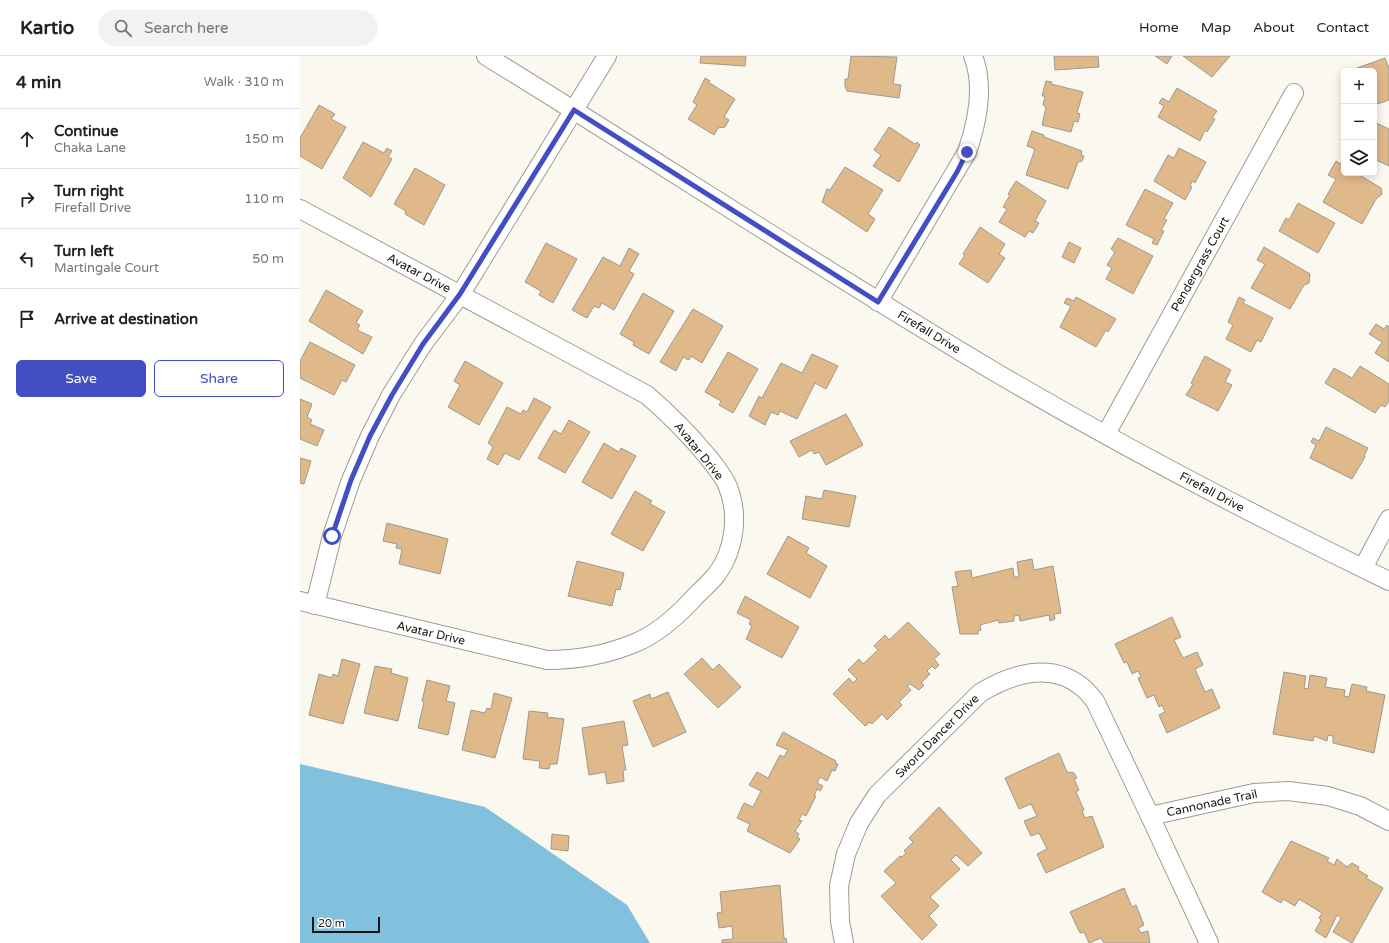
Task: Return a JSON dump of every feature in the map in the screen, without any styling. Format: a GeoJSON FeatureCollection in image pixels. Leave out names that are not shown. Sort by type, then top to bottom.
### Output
{"type":"FeatureCollection","features":[{"type":"Feature","properties":{"kind":"street","name":"Firefall Drive"},"geometry":{"type":"LineString","coordinates":[[486,56],[878,302],[997,373],[1227,501],[1389,581]]}},
{"type":"Feature","properties":{"kind":"street"},"geometry":{"type":"LineString","coordinates":[[308,603],[351,480],[370,436],[392,395],[423,344],[460,294],[607,56]]}},
{"type":"Feature","properties":{"kind":"street"},"geometry":{"type":"LineString","coordinates":[[878,302],[957,172],[967,152],[974,132],[978,108],[978,83],[973,56]]}},
{"type":"Feature","properties":{"kind":"street","name":"Pendergrass Court"},"geometry":{"type":"LineString","coordinates":[[1106,434],[1294,93]]}},
{"type":"Feature","properties":{"kind":"street","name":"Avatar Drive"},"geometry":{"type":"LineString","coordinates":[[300,209],[647,395],[667,412],[692,437],[717,468],[728,487],[734,512],[734,534],[728,555],[717,574],[677,616],[662,627],[636,643],[607,654],[571,660],[547,660],[308,603]]}},
{"type":"Feature","properties":{"kind":"street"},"geometry":{"type":"LineString","coordinates":[[1363,568],[1389,519]]}},
{"type":"Feature","properties":{"kind":"street","name":"Sword Dancer Drive"},"geometry":{"type":"LineString","coordinates":[[844,943],[840,921],[839,886],[846,854],[859,824],[877,795],[980,693],[997,683],[1027,673],[1046,672],[1065,677],[1082,687],[1095,701],[1209,943]]}},
{"type":"Feature","properties":{"kind":"street","name":"Cannonade Trail"},"geometry":{"type":"LineString","coordinates":[[1150,816],[1254,793],[1288,791],[1328,796],[1360,806],[1389,821]]}},
{"type":"Feature","properties":{"kind":"water"},"geometry":{"type":"Polygon","coordinates":[[[300,764],[485,807],[627,905],[650,943],[300,943],[300,764]]]}},
{"type":"Feature","properties":{"kind":"building"},"geometry":{"type":"Polygon","coordinates":[[[701,56],[746,56],[745,66],[700,63],[701,56]]]}},
{"type":"Feature","properties":{"kind":"building"},"geometry":{"type":"Polygon","coordinates":[[[851,56],[897,57],[893,84],[901,85],[899,98],[847,91],[845,79],[848,79],[851,56]]]}},
{"type":"Feature","properties":{"kind":"building"},"geometry":{"type":"Polygon","coordinates":[[[1054,56],[1098,56],[1099,67],[1055,70],[1054,56]]]}},
{"type":"Feature","properties":{"kind":"building"},"geometry":{"type":"Polygon","coordinates":[[[1155,56],[1172,56],[1167,64],[1155,56]]]}},
{"type":"Feature","properties":{"kind":"building"},"geometry":{"type":"Polygon","coordinates":[[[1183,56],[1230,56],[1212,77],[1183,56]]]}},
{"type":"Feature","properties":{"kind":"building"},"geometry":{"type":"Polygon","coordinates":[[[1385,58],[1389,68],[1389,100],[1377,104],[1377,68],[1357,68],[1385,58]]]}},
{"type":"Feature","properties":{"kind":"building"},"geometry":{"type":"Polygon","coordinates":[[[705,78],[710,81],[708,82],[735,99],[724,117],[729,120],[725,127],[718,128],[714,135],[688,119],[697,105],[693,102],[705,78]]]}},
{"type":"Feature","properties":{"kind":"building"},"geometry":{"type":"Polygon","coordinates":[[[1046,81],[1052,82],[1051,84],[1083,92],[1077,113],[1080,114],[1078,122],[1074,121],[1071,132],[1042,125],[1046,107],[1043,105],[1045,96],[1042,96],[1046,81]]]}},
{"type":"Feature","properties":{"kind":"building"},"geometry":{"type":"Polygon","coordinates":[[[1177,88],[1217,111],[1212,118],[1215,119],[1207,132],[1205,130],[1200,141],[1158,117],[1164,106],[1159,103],[1162,98],[1169,102],[1177,88]]]}},
{"type":"Feature","properties":{"kind":"building"},"geometry":{"type":"Polygon","coordinates":[[[319,105],[335,114],[331,119],[346,127],[322,169],[300,156],[300,138],[319,105]]]}},
{"type":"Feature","properties":{"kind":"building"},"geometry":{"type":"Polygon","coordinates":[[[1377,123],[1389,129],[1389,166],[1377,160],[1377,123]]]}},
{"type":"Feature","properties":{"kind":"building"},"geometry":{"type":"Polygon","coordinates":[[[889,127],[915,144],[917,142],[920,145],[899,182],[873,166],[881,155],[874,150],[889,127]]]}},
{"type":"Feature","properties":{"kind":"building"},"geometry":{"type":"Polygon","coordinates":[[[1032,131],[1082,151],[1081,155],[1084,156],[1082,161],[1078,162],[1068,189],[1026,175],[1035,149],[1027,146],[1032,131]]]}},
{"type":"Feature","properties":{"kind":"building"},"geometry":{"type":"Polygon","coordinates":[[[363,142],[384,153],[387,148],[392,151],[388,157],[392,159],[371,197],[343,178],[363,142]]]}},
{"type":"Feature","properties":{"kind":"building"},"geometry":{"type":"Polygon","coordinates":[[[1179,148],[1206,162],[1195,183],[1192,181],[1190,186],[1192,187],[1185,200],[1154,181],[1168,155],[1174,158],[1179,148]]]}},
{"type":"Feature","properties":{"kind":"building"},"geometry":{"type":"Polygon","coordinates":[[[1336,161],[1341,164],[1341,176],[1361,176],[1381,188],[1382,194],[1376,199],[1362,224],[1323,202],[1336,179],[1328,175],[1336,161]]]}},
{"type":"Feature","properties":{"kind":"building"},"geometry":{"type":"Polygon","coordinates":[[[845,167],[883,190],[868,214],[875,219],[867,232],[822,202],[827,189],[830,190],[845,167]]]}},
{"type":"Feature","properties":{"kind":"building"},"geometry":{"type":"Polygon","coordinates":[[[415,168],[445,185],[424,225],[405,214],[406,211],[394,204],[415,168]]]}},
{"type":"Feature","properties":{"kind":"building"},"geometry":{"type":"Polygon","coordinates":[[[1016,181],[1046,201],[1035,221],[1039,223],[1033,233],[1029,231],[1025,237],[999,222],[1007,209],[1003,207],[1010,195],[1008,194],[1016,181]]]}},
{"type":"Feature","properties":{"kind":"building"},"geometry":{"type":"Polygon","coordinates":[[[1145,189],[1173,203],[1164,219],[1167,220],[1161,230],[1164,231],[1157,245],[1152,243],[1154,239],[1126,225],[1145,189]]]}},
{"type":"Feature","properties":{"kind":"building"},"geometry":{"type":"Polygon","coordinates":[[[1298,203],[1335,223],[1318,253],[1279,231],[1286,218],[1289,220],[1298,203]]]}},
{"type":"Feature","properties":{"kind":"building"},"geometry":{"type":"Polygon","coordinates":[[[980,227],[1005,244],[999,254],[1005,258],[988,283],[959,264],[965,255],[963,254],[980,227]]]}},
{"type":"Feature","properties":{"kind":"building"},"geometry":{"type":"Polygon","coordinates":[[[1118,238],[1153,256],[1133,294],[1106,279],[1112,268],[1107,265],[1115,252],[1111,249],[1118,238]]]}},
{"type":"Feature","properties":{"kind":"building"},"geometry":{"type":"Polygon","coordinates":[[[1069,242],[1081,248],[1074,263],[1062,257],[1069,242]]]}},
{"type":"Feature","properties":{"kind":"building"},"geometry":{"type":"Polygon","coordinates":[[[546,243],[577,259],[553,303],[539,295],[541,291],[525,282],[546,243]]]}},
{"type":"Feature","properties":{"kind":"building"},"geometry":{"type":"Polygon","coordinates":[[[1264,247],[1310,274],[1309,283],[1304,285],[1290,309],[1251,288],[1265,264],[1257,260],[1264,247]]]}},
{"type":"Feature","properties":{"kind":"building"},"geometry":{"type":"Polygon","coordinates":[[[629,248],[639,254],[629,271],[634,274],[614,310],[602,303],[599,308],[594,306],[587,318],[572,310],[603,257],[620,266],[629,248]]]}},
{"type":"Feature","properties":{"kind":"building"},"geometry":{"type":"Polygon","coordinates":[[[326,290],[363,311],[356,323],[360,325],[357,330],[372,337],[363,354],[309,321],[326,290]]]}},
{"type":"Feature","properties":{"kind":"building"},"geometry":{"type":"Polygon","coordinates":[[[643,293],[674,311],[649,354],[633,345],[634,342],[620,334],[643,293]]]}},
{"type":"Feature","properties":{"kind":"building"},"geometry":{"type":"Polygon","coordinates":[[[1076,297],[1116,319],[1108,332],[1106,330],[1096,347],[1060,327],[1071,306],[1064,303],[1067,298],[1074,301],[1076,297]]]}},
{"type":"Feature","properties":{"kind":"building"},"geometry":{"type":"Polygon","coordinates":[[[1239,297],[1245,300],[1243,303],[1273,318],[1261,342],[1257,340],[1251,352],[1226,339],[1233,325],[1228,322],[1239,297]]]}},
{"type":"Feature","properties":{"kind":"building"},"geometry":{"type":"Polygon","coordinates":[[[693,309],[723,326],[702,363],[691,356],[689,360],[683,357],[676,371],[660,362],[693,309]]]}},
{"type":"Feature","properties":{"kind":"building"},"geometry":{"type":"Polygon","coordinates":[[[1376,324],[1384,329],[1387,325],[1389,327],[1389,362],[1375,353],[1382,342],[1369,334],[1376,324]]]}},
{"type":"Feature","properties":{"kind":"building"},"geometry":{"type":"Polygon","coordinates":[[[310,342],[355,365],[346,382],[342,380],[334,395],[300,378],[300,361],[310,342]]]}},
{"type":"Feature","properties":{"kind":"building"},"geometry":{"type":"Polygon","coordinates":[[[728,352],[758,369],[733,413],[719,405],[721,401],[705,392],[728,352]]]}},
{"type":"Feature","properties":{"kind":"building"},"geometry":{"type":"Polygon","coordinates":[[[812,354],[838,366],[826,389],[815,383],[797,419],[780,411],[778,415],[771,412],[765,425],[749,416],[759,396],[762,398],[781,363],[802,373],[812,354]]]}},
{"type":"Feature","properties":{"kind":"building"},"geometry":{"type":"Polygon","coordinates":[[[1205,356],[1231,370],[1225,382],[1232,385],[1218,411],[1186,395],[1193,384],[1191,383],[1205,356]]]}},
{"type":"Feature","properties":{"kind":"building"},"geometry":{"type":"Polygon","coordinates":[[[465,361],[503,383],[479,425],[448,407],[460,385],[454,381],[465,361]]]}},
{"type":"Feature","properties":{"kind":"building"},"geometry":{"type":"Polygon","coordinates":[[[1360,366],[1389,384],[1389,401],[1385,407],[1381,405],[1375,413],[1325,383],[1334,368],[1352,378],[1360,366]]]}},
{"type":"Feature","properties":{"kind":"building"},"geometry":{"type":"Polygon","coordinates":[[[534,398],[551,407],[519,460],[505,453],[498,465],[487,459],[493,447],[488,443],[507,407],[521,414],[523,410],[527,412],[534,398]]]}},
{"type":"Feature","properties":{"kind":"building"},"geometry":{"type":"Polygon","coordinates":[[[300,399],[312,404],[307,417],[312,420],[310,424],[324,430],[317,446],[300,439],[300,399]]]}},
{"type":"Feature","properties":{"kind":"building"},"geometry":{"type":"Polygon","coordinates":[[[846,414],[863,445],[826,465],[819,452],[814,454],[812,450],[799,457],[790,441],[846,414]]]}},
{"type":"Feature","properties":{"kind":"building"},"geometry":{"type":"Polygon","coordinates":[[[569,420],[590,432],[565,473],[538,458],[554,430],[561,434],[569,420]]]}},
{"type":"Feature","properties":{"kind":"building"},"geometry":{"type":"Polygon","coordinates":[[[1326,427],[1368,448],[1364,456],[1365,457],[1352,479],[1310,458],[1316,445],[1311,442],[1313,438],[1319,441],[1326,427]]]}},
{"type":"Feature","properties":{"kind":"building"},"geometry":{"type":"Polygon","coordinates":[[[604,443],[619,452],[621,448],[636,456],[612,499],[582,482],[604,443]]]}},
{"type":"Feature","properties":{"kind":"building"},"geometry":{"type":"Polygon","coordinates":[[[300,458],[311,461],[304,484],[300,483],[300,458]]]}},
{"type":"Feature","properties":{"kind":"building"},"geometry":{"type":"Polygon","coordinates":[[[824,490],[856,496],[849,527],[802,519],[806,496],[822,499],[824,490]]]}},
{"type":"Feature","properties":{"kind":"building"},"geometry":{"type":"Polygon","coordinates":[[[635,491],[652,501],[650,504],[665,512],[643,551],[611,534],[635,491]]]}},
{"type":"Feature","properties":{"kind":"building"},"geometry":{"type":"Polygon","coordinates":[[[387,523],[448,539],[440,574],[399,564],[402,549],[396,548],[397,544],[383,541],[387,523]]]}},
{"type":"Feature","properties":{"kind":"building"},"geometry":{"type":"Polygon","coordinates":[[[788,536],[809,548],[806,553],[827,566],[810,598],[767,574],[788,536]]]}},
{"type":"Feature","properties":{"kind":"building"},"geometry":{"type":"Polygon","coordinates":[[[1032,559],[1034,570],[1053,566],[1061,613],[1054,614],[1055,619],[1050,621],[1049,615],[1020,621],[1019,615],[1014,616],[1014,621],[999,623],[998,620],[980,625],[981,630],[978,631],[978,634],[960,634],[952,587],[958,586],[955,572],[971,570],[972,578],[1013,568],[1014,577],[1019,577],[1017,562],[1032,559]]]}},
{"type":"Feature","properties":{"kind":"building"},"geometry":{"type":"Polygon","coordinates":[[[577,561],[624,573],[620,590],[616,589],[612,606],[568,596],[577,561]]]}},
{"type":"Feature","properties":{"kind":"building"},"geometry":{"type":"Polygon","coordinates":[[[745,596],[799,627],[782,658],[746,639],[752,626],[749,624],[751,620],[737,613],[745,596]]]}},
{"type":"Feature","properties":{"kind":"building"},"geometry":{"type":"Polygon","coordinates":[[[1172,617],[1181,637],[1174,640],[1183,658],[1197,652],[1203,665],[1195,669],[1205,692],[1212,689],[1220,708],[1167,733],[1159,715],[1165,712],[1162,705],[1159,707],[1154,695],[1147,698],[1138,678],[1141,677],[1138,671],[1132,674],[1127,662],[1124,663],[1115,644],[1172,617]]]}},
{"type":"Feature","properties":{"kind":"building"},"geometry":{"type":"Polygon","coordinates":[[[908,622],[940,654],[934,659],[939,665],[935,669],[932,666],[927,671],[930,674],[921,683],[924,685],[919,690],[910,684],[907,686],[911,690],[899,702],[902,705],[887,720],[882,714],[872,724],[870,722],[865,726],[833,694],[849,678],[853,683],[857,679],[848,670],[859,659],[863,664],[878,650],[874,646],[885,635],[889,640],[908,622]]]}},
{"type":"Feature","properties":{"kind":"building"},"geometry":{"type":"Polygon","coordinates":[[[702,658],[713,670],[719,664],[741,687],[718,708],[684,674],[702,658]]]}},
{"type":"Feature","properties":{"kind":"building"},"geometry":{"type":"Polygon","coordinates":[[[342,659],[360,664],[343,724],[309,715],[319,674],[332,678],[333,674],[338,676],[342,659]]]}},
{"type":"Feature","properties":{"kind":"building"},"geometry":{"type":"Polygon","coordinates":[[[375,666],[392,669],[391,673],[408,678],[398,721],[364,713],[375,666]]]}},
{"type":"Feature","properties":{"kind":"building"},"geometry":{"type":"Polygon","coordinates":[[[1284,672],[1306,676],[1304,688],[1308,689],[1310,675],[1327,678],[1325,687],[1345,690],[1344,696],[1349,697],[1352,684],[1367,687],[1366,691],[1385,695],[1374,753],[1333,743],[1333,736],[1328,735],[1327,741],[1314,736],[1313,741],[1273,734],[1284,672]]]}},
{"type":"Feature","properties":{"kind":"building"},"geometry":{"type":"Polygon","coordinates":[[[427,680],[450,686],[446,701],[455,703],[448,735],[418,728],[427,680]]]}},
{"type":"Feature","properties":{"kind":"building"},"geometry":{"type":"Polygon","coordinates":[[[668,692],[686,732],[653,747],[633,701],[650,694],[651,699],[668,692]]]}},
{"type":"Feature","properties":{"kind":"building"},"geometry":{"type":"Polygon","coordinates":[[[494,693],[512,698],[495,758],[462,750],[471,710],[485,713],[487,708],[491,709],[494,693]]]}},
{"type":"Feature","properties":{"kind":"building"},"geometry":{"type":"Polygon","coordinates":[[[529,711],[548,713],[547,717],[564,719],[557,764],[550,764],[549,769],[539,768],[540,761],[523,759],[529,711]]]}},
{"type":"Feature","properties":{"kind":"building"},"geometry":{"type":"Polygon","coordinates":[[[624,721],[628,745],[622,746],[626,770],[623,770],[624,781],[607,784],[605,772],[589,775],[582,728],[624,721]]]}},
{"type":"Feature","properties":{"kind":"building"},"geometry":{"type":"Polygon","coordinates":[[[783,732],[836,761],[835,763],[838,764],[835,771],[832,770],[827,781],[820,777],[817,783],[823,786],[820,791],[817,789],[814,796],[816,796],[806,816],[802,814],[799,820],[802,821],[795,831],[799,834],[797,837],[800,839],[790,853],[747,831],[750,824],[737,818],[744,803],[753,807],[761,791],[749,785],[757,772],[768,778],[780,755],[784,757],[788,750],[776,745],[783,732]]]}},
{"type":"Feature","properties":{"kind":"building"},"geometry":{"type":"Polygon","coordinates":[[[1059,753],[1067,772],[1074,773],[1077,778],[1074,779],[1079,790],[1076,792],[1084,810],[1082,811],[1085,818],[1092,816],[1104,847],[1046,873],[1037,854],[1047,849],[1039,833],[1031,836],[1024,821],[1037,816],[1031,804],[1019,809],[1005,778],[1059,753]]]}},
{"type":"Feature","properties":{"kind":"building"},"geometry":{"type":"Polygon","coordinates":[[[939,807],[982,853],[968,866],[956,855],[951,860],[960,869],[930,897],[939,906],[929,916],[937,925],[922,940],[881,896],[896,883],[884,871],[900,856],[902,857],[906,853],[904,851],[913,842],[909,838],[939,807]]]}},
{"type":"Feature","properties":{"kind":"building"},"geometry":{"type":"Polygon","coordinates":[[[552,834],[569,836],[568,851],[551,849],[552,834]]]}},
{"type":"Feature","properties":{"kind":"building"},"geometry":{"type":"Polygon","coordinates":[[[1291,841],[1329,858],[1327,861],[1334,865],[1337,859],[1347,867],[1352,863],[1359,867],[1358,870],[1368,876],[1366,878],[1383,888],[1352,943],[1333,932],[1341,918],[1337,915],[1326,938],[1315,931],[1321,920],[1319,918],[1322,913],[1299,899],[1295,906],[1283,899],[1281,903],[1262,892],[1291,841]]]}},
{"type":"Feature","properties":{"kind":"building"},"geometry":{"type":"Polygon","coordinates":[[[780,885],[784,939],[786,938],[787,943],[722,943],[722,940],[733,939],[732,926],[719,928],[717,913],[722,912],[720,892],[780,885]]]}},
{"type":"Feature","properties":{"kind":"building"},"geometry":{"type":"Polygon","coordinates":[[[1124,888],[1132,907],[1136,905],[1144,925],[1138,928],[1141,933],[1148,931],[1150,943],[1104,943],[1101,938],[1089,943],[1084,932],[1080,933],[1070,912],[1124,888]]]}},
{"type":"Feature","properties":{"kind":"route"},"geometry":{"type":"LineString","coordinates":[[332,536],[351,480],[370,436],[392,395],[423,344],[460,294],[574,110],[878,302],[957,172],[967,152]]}}]}
